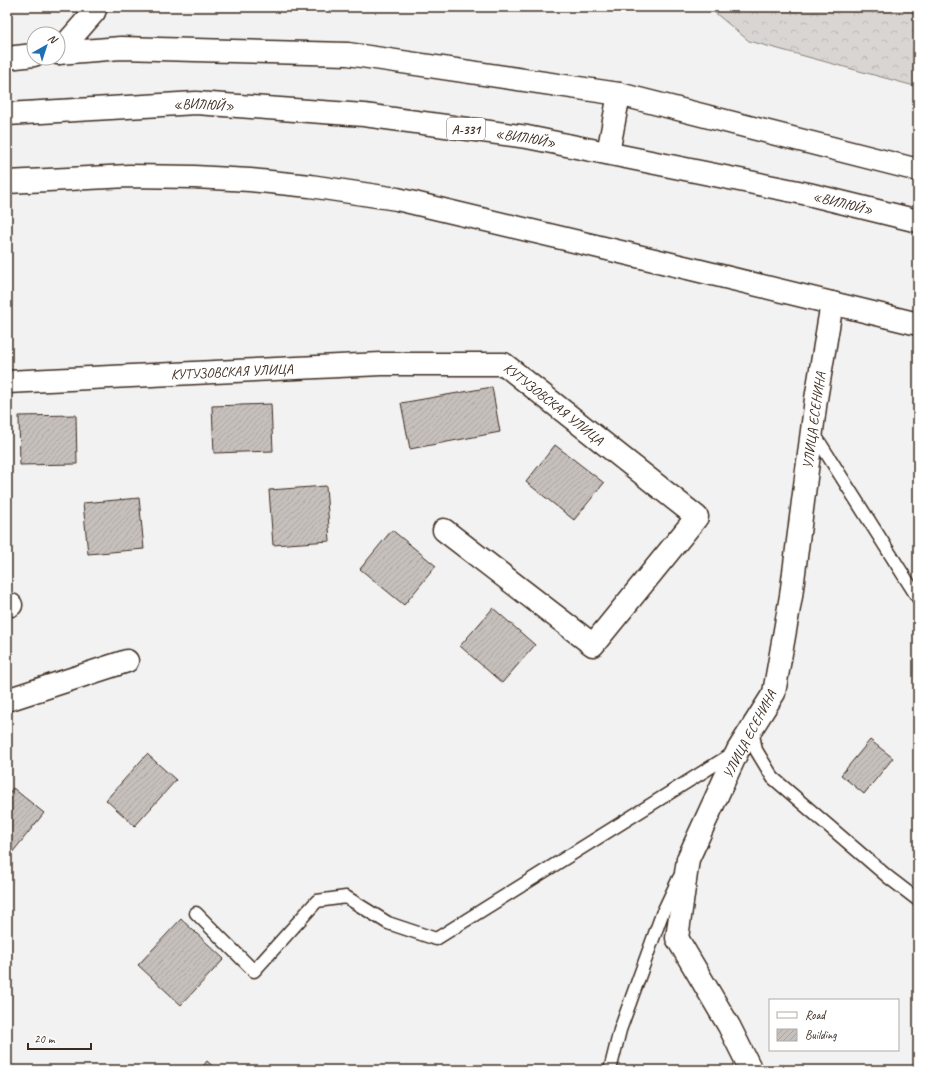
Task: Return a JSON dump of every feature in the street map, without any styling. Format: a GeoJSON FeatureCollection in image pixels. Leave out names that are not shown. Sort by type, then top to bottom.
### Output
{"type":"FeatureCollection","features":[{"type":"Feature","properties":{"kind":"main road"},"geometry":{"type":"LineString","coordinates":[[66,44],[94,12],[96,7]]}},
{"type":"Feature","properties":{"kind":"main road"},"geometry":{"type":"LineString","coordinates":[[66,52],[121,48],[348,54],[619,94],[918,170]]}},
{"type":"Feature","properties":{"kind":"main road"},"geometry":{"type":"LineString","coordinates":[[7,58],[26,57]]}},
{"type":"Feature","properties":{"kind":"main road"},"geometry":{"type":"LineString","coordinates":[[608,153],[619,94]]}},
{"type":"Feature","properties":{"kind":"main road","name":"«ВИЛЮЙ»"},"geometry":{"type":"LineString","coordinates":[[7,114],[196,103],[364,115],[528,137],[808,194],[918,221]]}},
{"type":"Feature","properties":{"kind":"main road"},"geometry":{"type":"LineString","coordinates":[[7,182],[129,176],[194,177],[250,180],[310,186],[397,199],[678,265],[918,324]]}},
{"type":"Feature","properties":{"kind":"main road","name":"УЛИЦА ЕСЕНИНА"},"geometry":{"type":"LineString","coordinates":[[751,1070],[729,1026],[677,938],[688,859],[738,750],[774,693],[791,596],[816,399],[832,303]]}},
{"type":"Feature","properties":{"kind":"main road","name":"КУТУЗОВСКАЯ УЛИЦА"},"geometry":{"type":"LineString","coordinates":[[7,382],[382,364],[504,364],[698,517],[594,645],[444,530]]}},
{"type":"Feature","properties":{"kind":"main road"},"geometry":{"type":"LineString","coordinates":[[7,700],[127,661]]}},
{"type":"Feature","properties":{"kind":"lane"},"geometry":{"type":"LineString","coordinates":[[812,430],[918,598]]}},
{"type":"Feature","properties":{"kind":"lane"},"geometry":{"type":"LineString","coordinates":[[751,728],[756,750],[773,778],[888,877],[918,900]]}},
{"type":"Feature","properties":{"kind":"lane"},"geometry":{"type":"LineString","coordinates":[[196,914],[254,972],[317,901],[346,897],[388,923],[436,940],[738,750]]}},
{"type":"Feature","properties":{"kind":"lane"},"geometry":{"type":"LineString","coordinates":[[610,1070],[620,1030],[659,922],[688,859]]}},
{"type":"Feature","properties":{"kind":"green space"},"geometry":{"type":"Polygon","coordinates":[[[708,7],[918,7],[918,87],[749,41],[708,7]]]}},
{"type":"Feature","properties":{"kind":"building"},"geometry":{"type":"Polygon","coordinates":[[[492,387],[500,432],[410,449],[401,403],[492,387]]]}},
{"type":"Feature","properties":{"kind":"building"},"geometry":{"type":"Polygon","coordinates":[[[271,404],[273,451],[214,453],[212,406],[271,404]]]}},
{"type":"Feature","properties":{"kind":"building"},"geometry":{"type":"Polygon","coordinates":[[[76,415],[77,464],[20,465],[19,416],[76,415]]]}},
{"type":"Feature","properties":{"kind":"building"},"geometry":{"type":"Polygon","coordinates":[[[555,445],[604,483],[574,520],[526,482],[555,445]]]}},
{"type":"Feature","properties":{"kind":"building"},"geometry":{"type":"Polygon","coordinates":[[[326,486],[330,541],[273,545],[269,490],[326,486]]]}},
{"type":"Feature","properties":{"kind":"building"},"geometry":{"type":"Polygon","coordinates":[[[139,498],[144,549],[88,554],[83,503],[139,498]]]}},
{"type":"Feature","properties":{"kind":"building"},"geometry":{"type":"Polygon","coordinates":[[[392,530],[436,566],[404,605],[360,569],[392,530]]]}},
{"type":"Feature","properties":{"kind":"building"},"geometry":{"type":"Polygon","coordinates":[[[493,608],[535,645],[502,683],[460,646],[493,608]]]}},
{"type":"Feature","properties":{"kind":"building"},"geometry":{"type":"Polygon","coordinates":[[[870,740],[893,758],[864,794],[841,775],[870,740]]]}},
{"type":"Feature","properties":{"kind":"building"},"geometry":{"type":"Polygon","coordinates":[[[147,754],[176,780],[135,826],[106,800],[147,754]]]}},
{"type":"Feature","properties":{"kind":"building"},"geometry":{"type":"Polygon","coordinates":[[[13,788],[44,813],[7,859],[7,796],[13,788]]]}},
{"type":"Feature","properties":{"kind":"building"},"geometry":{"type":"Polygon","coordinates":[[[181,919],[224,959],[181,1005],[138,965],[181,919]]]}},
{"type":"Feature","properties":{"kind":"building"},"geometry":{"type":"Polygon","coordinates":[[[207,1061],[217,1070],[200,1070],[207,1061]]]}}]}
